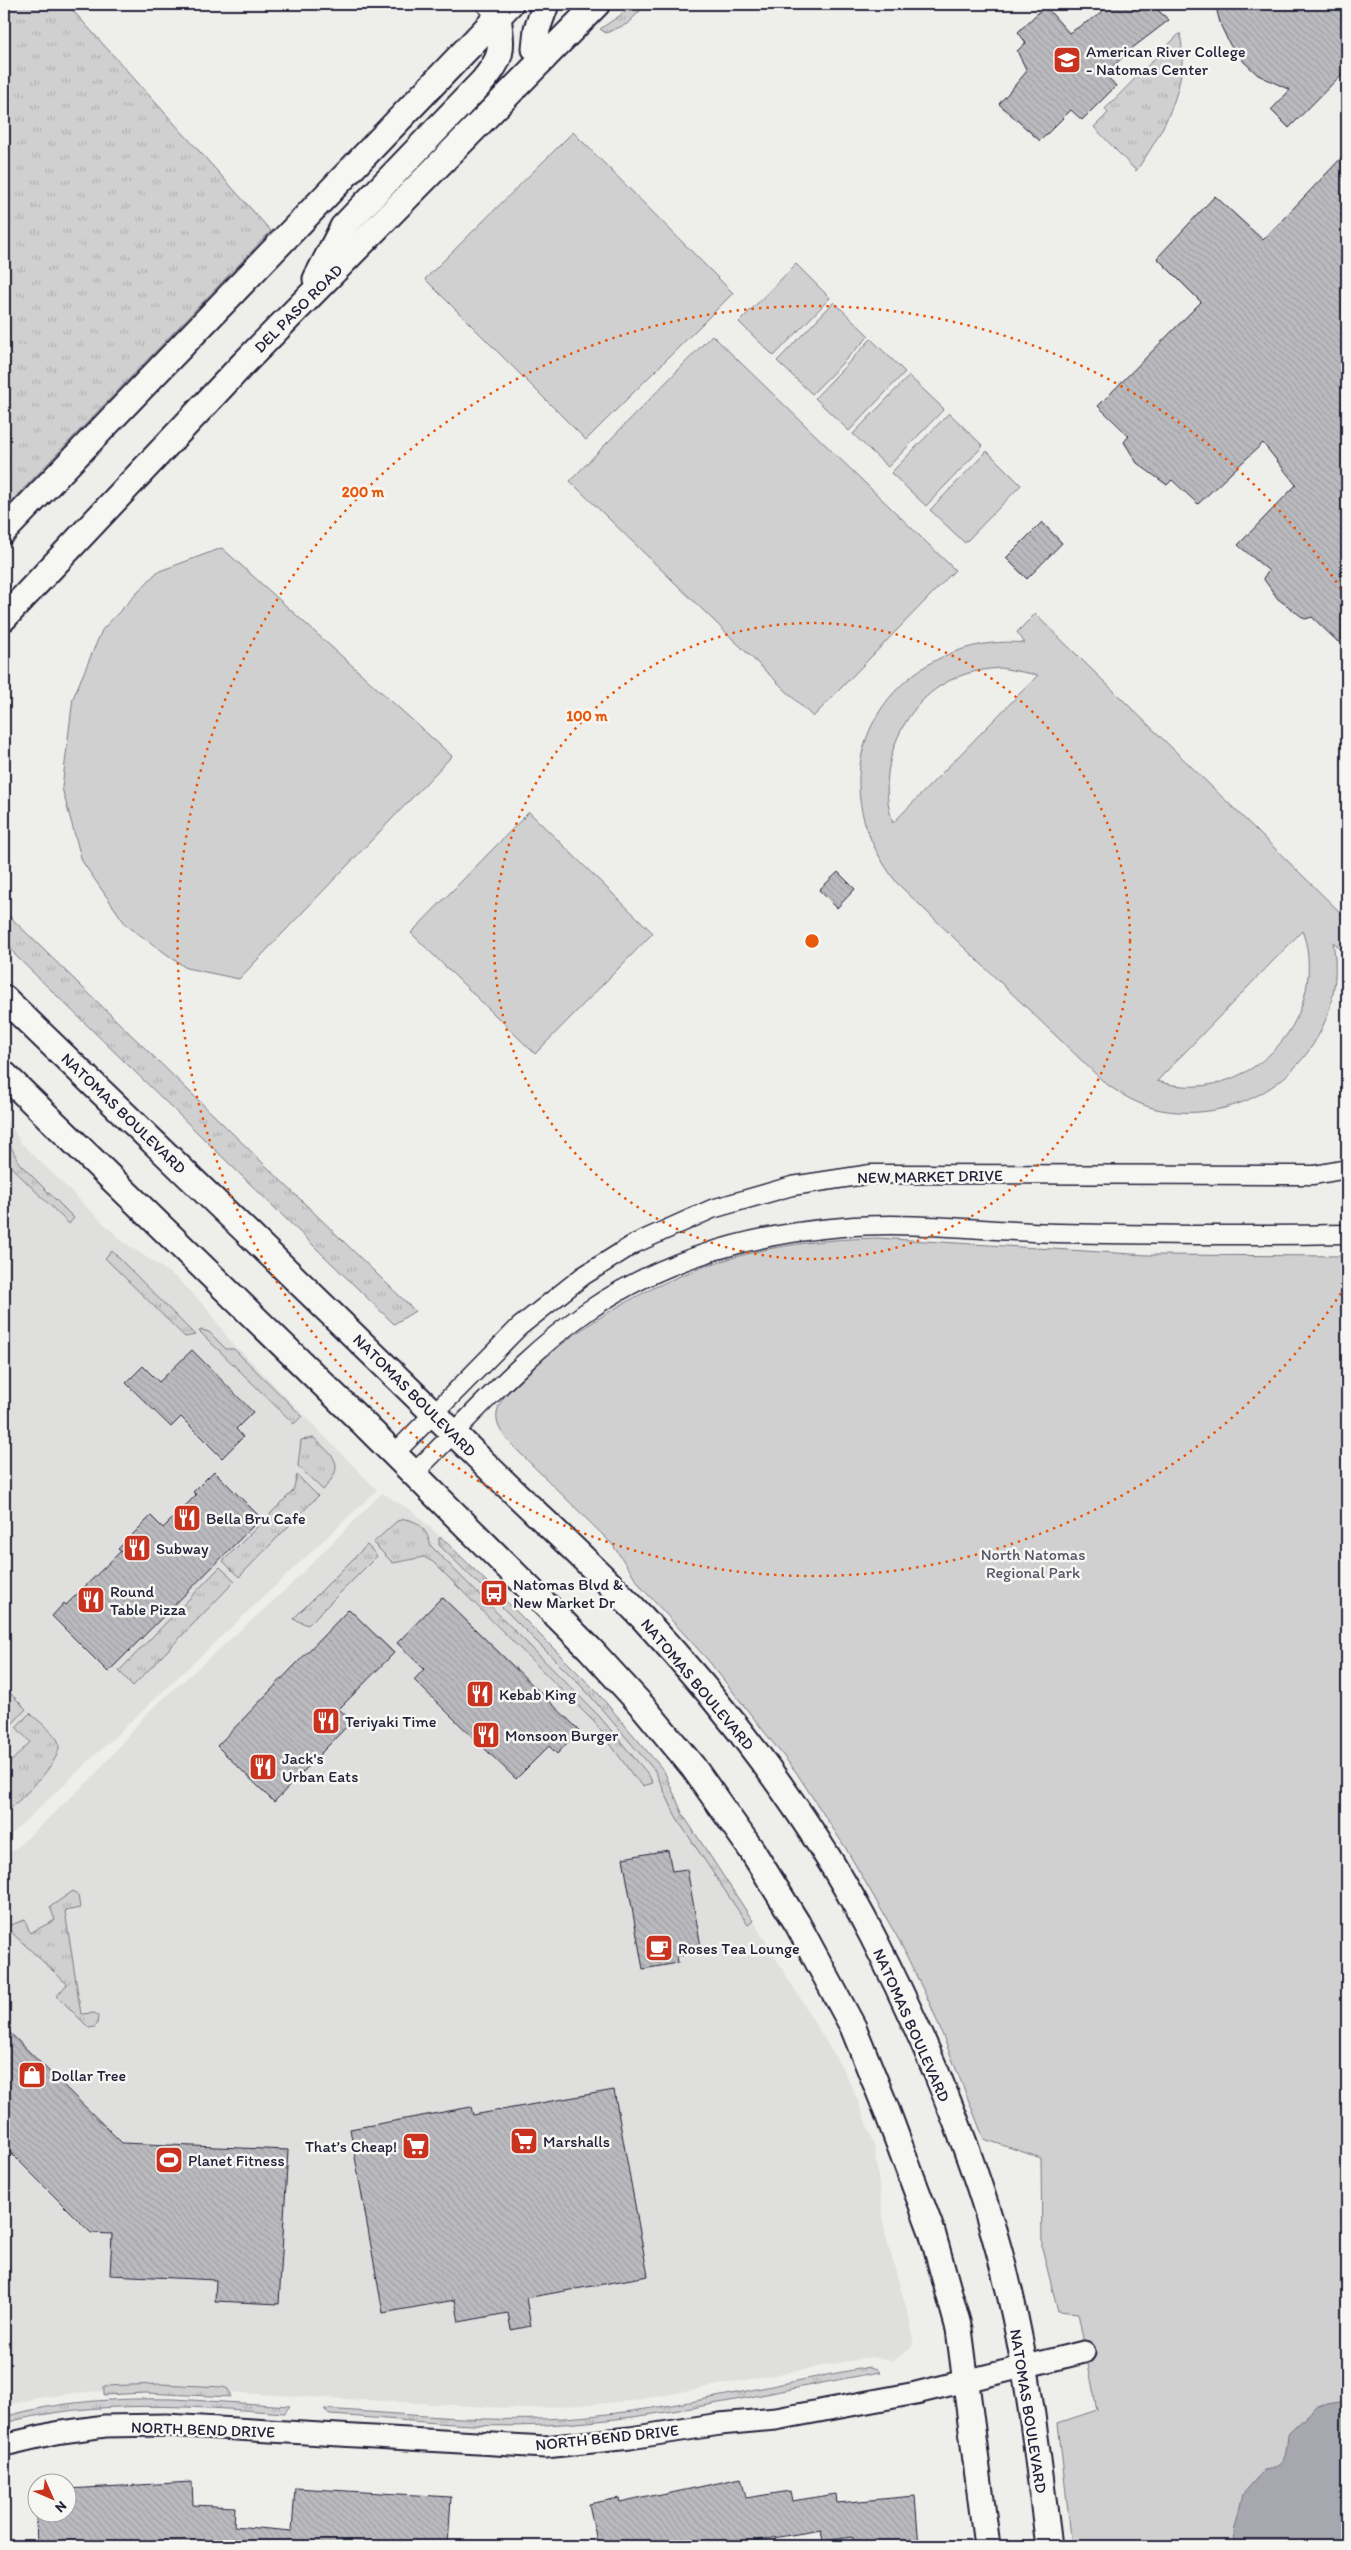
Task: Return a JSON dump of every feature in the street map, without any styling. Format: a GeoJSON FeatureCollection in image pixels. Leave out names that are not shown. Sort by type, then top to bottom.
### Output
{"type":"FeatureCollection","features":[{"type":"Feature","properties":{"kind":"main road"},"geometry":{"type":"LineString","coordinates":[[543,59],[535,49],[537,29],[546,4]]}},
{"type":"Feature","properties":{"kind":"main road","name":"DEL PASO ROAD"},"geometry":{"type":"LineString","coordinates":[[4,618],[304,301],[597,4]]}},
{"type":"Feature","properties":{"kind":"main road"},"geometry":{"type":"LineString","coordinates":[[304,301],[343,227],[482,82],[498,62],[501,43],[498,8]]}},
{"type":"Feature","properties":{"kind":"main road"},"geometry":{"type":"LineString","coordinates":[[4,531],[498,8]]}},
{"type":"Feature","properties":{"kind":"main road","name":"NATOMAS BOULEVARD"},"geometry":{"type":"LineString","coordinates":[[4,998],[434,1413],[640,1615],[738,1729],[831,1864],[873,1937],[907,2007],[969,2160],[1008,2291],[1023,2366],[1050,2546]]}},
{"type":"Feature","properties":{"kind":"main road"},"geometry":{"type":"LineString","coordinates":[[4,1074],[414,1473],[590,1649],[646,1709],[715,1796],[797,1922],[853,2027],[916,2186],[959,2329],[987,2546]]}},
{"type":"Feature","properties":{"kind":"street","name":"NEW MARKET DRIVE"},"geometry":{"type":"LineString","coordinates":[[394,1454],[519,1327],[583,1276],[634,1244],[712,1209],[792,1186],[871,1174],[1314,1175],[1347,1170]]}},
{"type":"Feature","properties":{"kind":"street"},"geometry":{"type":"LineString","coordinates":[[414,1473],[535,1352],[590,1309],[658,1272],[720,1247],[784,1234],[845,1227],[1198,1236],[1347,1234]]}},
{"type":"Feature","properties":{"kind":"street","name":"NORTH BEND DRIVE"},"geometry":{"type":"LineString","coordinates":[[4,2445],[55,2433],[105,2426],[166,2425],[545,2446],[630,2438],[720,2424],[776,2419],[916,2394],[1084,2352]]}},
{"type":"Feature","properties":{"kind":"shaded area"},"geometry":{"type":"Polygon","coordinates":[[[4,1114],[21,1143],[122,1241],[177,1278],[207,1308],[235,1348],[239,1349],[377,1490],[4,1841],[4,1114]]]}},
{"type":"Feature","properties":{"kind":"shaded area"},"geometry":{"type":"Polygon","coordinates":[[[382,1493],[412,1511],[430,1527],[567,1661],[660,1765],[683,1815],[754,1922],[844,2071],[859,2103],[874,2145],[885,2233],[912,2329],[913,2343],[909,2350],[898,2358],[891,2361],[871,2357],[632,2401],[525,2409],[167,2389],[86,2392],[38,2398],[4,2406],[4,1854],[13,1851],[93,1777],[146,1714],[281,1594],[382,1493]]]}},
{"type":"Feature","properties":{"kind":"shaded area"},"geometry":{"type":"Polygon","coordinates":[[[1347,2404],[1347,2546],[1235,2546],[1234,2532],[1243,2494],[1264,2470],[1281,2463],[1286,2453],[1288,2434],[1317,2406],[1347,2404]]]}},
{"type":"Feature","properties":{"kind":"green space"},"geometry":{"type":"Polygon","coordinates":[[[4,4],[67,4],[271,231],[4,509],[4,4]]]}},
{"type":"Feature","properties":{"kind":"green space"},"geometry":{"type":"Polygon","coordinates":[[[637,4],[647,4],[627,24],[606,33],[600,29],[637,4]]]}},
{"type":"Feature","properties":{"kind":"green space"},"geometry":{"type":"Polygon","coordinates":[[[1180,33],[1182,52],[1178,89],[1165,123],[1136,171],[1094,127],[1108,113],[1105,109],[1180,33]]]}},
{"type":"Feature","properties":{"kind":"green space"},"geometry":{"type":"Polygon","coordinates":[[[573,132],[733,293],[586,440],[425,279],[573,132]]]}},
{"type":"Feature","properties":{"kind":"green space"},"geometry":{"type":"Polygon","coordinates":[[[796,264],[830,298],[774,356],[739,322],[796,264]]]}},
{"type":"Feature","properties":{"kind":"green space"},"geometry":{"type":"Polygon","coordinates":[[[834,302],[869,336],[812,394],[777,361],[834,302]]]}},
{"type":"Feature","properties":{"kind":"green space"},"geometry":{"type":"Polygon","coordinates":[[[712,335],[955,570],[813,717],[570,481],[712,335]]]}},
{"type":"Feature","properties":{"kind":"green space"},"geometry":{"type":"Polygon","coordinates":[[[871,339],[905,372],[849,431],[815,398],[871,339]]]}},
{"type":"Feature","properties":{"kind":"green space"},"geometry":{"type":"Polygon","coordinates":[[[909,376],[944,409],[888,467],[853,434],[909,376]]]}},
{"type":"Feature","properties":{"kind":"green space"},"geometry":{"type":"Polygon","coordinates":[[[949,413],[983,446],[926,506],[891,473],[949,413]]]}},
{"type":"Feature","properties":{"kind":"green space"},"geometry":{"type":"Polygon","coordinates":[[[987,451],[1021,485],[965,543],[930,510],[987,451]]]}},
{"type":"Feature","properties":{"kind":"green space"},"geometry":{"type":"Polygon","coordinates":[[[222,548],[452,756],[239,979],[186,968],[126,925],[82,861],[62,788],[73,698],[102,630],[157,572],[222,548]]]}},
{"type":"Feature","properties":{"kind":"green space"},"geometry":{"type":"Polygon","coordinates":[[[1035,614],[1347,919],[1347,947],[1343,951],[1333,942],[1335,979],[1328,1014],[1313,1045],[1291,1071],[1264,1092],[1233,1106],[1198,1112],[1153,1108],[1138,1103],[1117,1091],[1104,1082],[897,883],[876,850],[862,812],[859,776],[865,742],[879,712],[900,686],[926,666],[956,651],[990,643],[1025,643],[1017,632],[1035,614]],[[1001,668],[965,674],[940,686],[923,700],[909,717],[898,737],[891,758],[887,780],[888,802],[893,823],[1038,675],[1001,668]],[[1302,931],[1157,1081],[1184,1086],[1210,1085],[1235,1077],[1257,1065],[1277,1047],[1292,1026],[1303,1002],[1308,965],[1307,947],[1302,931]]]}},
{"type":"Feature","properties":{"kind":"green space"},"geometry":{"type":"Polygon","coordinates":[[[529,812],[653,933],[535,1054],[411,933],[529,812]]]}},
{"type":"Feature","properties":{"kind":"green space"},"geometry":{"type":"Polygon","coordinates":[[[4,911],[415,1311],[394,1324],[15,955],[4,936],[4,911]]]}},
{"type":"Feature","properties":{"kind":"green space"},"geometry":{"type":"Polygon","coordinates":[[[4,1133],[19,1163],[74,1218],[69,1224],[4,1160],[4,1133]]]}},
{"type":"Feature","properties":{"kind":"green space","name":"North Natomas Regional Park"},"geometry":{"type":"Polygon","coordinates":[[[877,1238],[1148,1255],[1347,1256],[1347,2546],[1072,2546],[1058,2423],[1097,2410],[1078,2313],[1058,2311],[1042,2248],[1041,2158],[984,2139],[931,2006],[899,1940],[845,1847],[796,1772],[708,1660],[642,1588],[612,1544],[509,1442],[499,1426],[497,1413],[502,1400],[545,1358],[594,1321],[649,1290],[706,1266],[753,1252],[805,1243],[877,1238]]]}},
{"type":"Feature","properties":{"kind":"green space"},"geometry":{"type":"Polygon","coordinates":[[[112,1251],[195,1335],[185,1337],[105,1258],[112,1251]]]}},
{"type":"Feature","properties":{"kind":"green space"},"geometry":{"type":"Polygon","coordinates":[[[199,1331],[209,1332],[226,1349],[234,1349],[302,1416],[294,1424],[199,1331]]]}},
{"type":"Feature","properties":{"kind":"green space"},"geometry":{"type":"Polygon","coordinates":[[[314,1438],[328,1451],[335,1462],[334,1474],[323,1490],[298,1466],[301,1440],[314,1438]]]}},
{"type":"Feature","properties":{"kind":"green space"},"geometry":{"type":"Polygon","coordinates":[[[297,1475],[318,1496],[239,1577],[223,1561],[293,1491],[297,1475]]]}},
{"type":"Feature","properties":{"kind":"green space"},"geometry":{"type":"Polygon","coordinates":[[[405,1519],[415,1522],[423,1528],[431,1546],[599,1716],[648,1774],[653,1783],[643,1786],[634,1777],[596,1724],[433,1562],[424,1557],[393,1563],[373,1543],[397,1521],[405,1519]]]}},
{"type":"Feature","properties":{"kind":"green space"},"geometry":{"type":"Polygon","coordinates":[[[439,1538],[442,1538],[493,1588],[488,1593],[439,1545],[439,1538]]]}},
{"type":"Feature","properties":{"kind":"green space"},"geometry":{"type":"Polygon","coordinates":[[[367,1545],[377,1556],[308,1625],[293,1619],[367,1545]]]}},
{"type":"Feature","properties":{"kind":"green space"},"geometry":{"type":"Polygon","coordinates":[[[220,1567],[235,1581],[133,1686],[119,1671],[220,1567]]]}},
{"type":"Feature","properties":{"kind":"green space"},"geometry":{"type":"Polygon","coordinates":[[[503,1598],[595,1690],[664,1771],[683,1815],[753,1921],[748,1925],[677,1819],[655,1771],[585,1690],[498,1603],[503,1598]]]}},
{"type":"Feature","properties":{"kind":"green space"},"geometry":{"type":"Polygon","coordinates":[[[4,1687],[26,1709],[12,1724],[4,1716],[4,1687]]]}},
{"type":"Feature","properties":{"kind":"green space"},"geometry":{"type":"Polygon","coordinates":[[[30,1713],[56,1737],[59,1748],[56,1758],[49,1768],[8,1811],[4,1808],[4,1769],[30,1742],[16,1727],[30,1713]]]}},
{"type":"Feature","properties":{"kind":"green space"},"geometry":{"type":"Polygon","coordinates":[[[73,1891],[78,1895],[80,1908],[65,1911],[81,2014],[95,2013],[98,2016],[95,2027],[89,2028],[57,1996],[67,1984],[10,1931],[4,1937],[4,1927],[25,1920],[30,1933],[55,1920],[50,1907],[73,1891]]]}},
{"type":"Feature","properties":{"kind":"green space"},"geometry":{"type":"Polygon","coordinates":[[[870,2367],[880,2372],[713,2404],[587,2422],[518,2426],[464,2425],[330,2415],[324,2409],[483,2419],[578,2417],[688,2402],[870,2367]]]}},
{"type":"Feature","properties":{"kind":"green space"},"geometry":{"type":"Polygon","coordinates":[[[160,2384],[223,2387],[228,2389],[231,2397],[145,2393],[104,2395],[104,2386],[160,2384]]]}},
{"type":"Feature","properties":{"kind":"green space"},"geometry":{"type":"Polygon","coordinates":[[[131,2399],[174,2399],[290,2406],[284,2413],[214,2408],[108,2407],[39,2415],[4,2423],[4,2417],[67,2404],[131,2399]]]}},
{"type":"Feature","properties":{"kind":"building"},"geometry":{"type":"Polygon","coordinates":[[[1108,4],[1151,4],[1169,20],[1131,49],[1105,74],[1116,86],[1082,120],[1071,110],[1040,141],[999,104],[1027,71],[1017,51],[1026,43],[1018,32],[1045,6],[1069,33],[1100,14],[1108,4]]]}},
{"type":"Feature","properties":{"kind":"building"},"geometry":{"type":"Polygon","coordinates":[[[1215,4],[1347,4],[1347,69],[1289,128],[1271,110],[1290,90],[1258,75],[1244,62],[1230,45],[1221,26],[1215,4]]]}},
{"type":"Feature","properties":{"kind":"building"},"geometry":{"type":"Polygon","coordinates":[[[1347,152],[1347,633],[1338,642],[1312,617],[1305,619],[1278,599],[1263,578],[1269,571],[1238,545],[1296,485],[1263,443],[1198,504],[1172,480],[1167,485],[1137,463],[1124,442],[1129,436],[1098,406],[1201,302],[1157,258],[1215,196],[1263,240],[1347,152]]]}},
{"type":"Feature","properties":{"kind":"building"},"geometry":{"type":"Polygon","coordinates":[[[1042,522],[1062,543],[1027,579],[1006,558],[1042,522]]]}},
{"type":"Feature","properties":{"kind":"building"},"geometry":{"type":"Polygon","coordinates":[[[838,872],[855,889],[837,908],[819,890],[838,872]]]}},
{"type":"Feature","properties":{"kind":"building"},"geometry":{"type":"Polygon","coordinates":[[[192,1350],[253,1412],[236,1429],[243,1437],[222,1458],[181,1417],[171,1427],[126,1383],[143,1366],[159,1382],[192,1350]]]}},
{"type":"Feature","properties":{"kind":"building"},"geometry":{"type":"Polygon","coordinates":[[[214,1471],[261,1518],[108,1672],[52,1616],[64,1603],[66,1605],[121,1551],[118,1549],[151,1516],[163,1528],[196,1495],[193,1492],[214,1471]]]}},
{"type":"Feature","properties":{"kind":"building"},"geometry":{"type":"Polygon","coordinates":[[[442,1597],[579,1730],[557,1754],[549,1746],[516,1779],[414,1680],[424,1669],[397,1643],[442,1597]]]}},
{"type":"Feature","properties":{"kind":"building"},"geometry":{"type":"Polygon","coordinates":[[[349,1609],[394,1653],[339,1709],[352,1721],[274,1802],[217,1746],[349,1609]]]}},
{"type":"Feature","properties":{"kind":"building"},"geometry":{"type":"Polygon","coordinates":[[[668,1850],[672,1871],[687,1869],[702,1952],[677,1956],[678,1963],[643,1969],[623,1858],[668,1850]]]}},
{"type":"Feature","properties":{"kind":"building"},"geometry":{"type":"Polygon","coordinates":[[[4,2027],[122,2143],[288,2150],[279,2304],[215,2301],[216,2280],[110,2275],[112,2234],[91,2233],[4,2146],[4,2027]]]}},
{"type":"Feature","properties":{"kind":"building"},"geometry":{"type":"Polygon","coordinates":[[[614,2090],[648,2276],[526,2298],[531,2326],[511,2330],[508,2313],[459,2322],[455,2300],[383,2313],[350,2129],[471,2107],[473,2115],[614,2090]]]}},
{"type":"Feature","properties":{"kind":"building"},"geometry":{"type":"Polygon","coordinates":[[[741,2478],[746,2498],[790,2491],[792,2501],[836,2494],[837,2503],[915,2496],[919,2546],[854,2546],[853,2537],[823,2541],[821,2530],[755,2541],[756,2546],[598,2546],[589,2504],[619,2498],[620,2502],[656,2494],[657,2496],[741,2478]]]}},
{"type":"Feature","properties":{"kind":"building"},"geometry":{"type":"Polygon","coordinates":[[[192,2482],[193,2505],[235,2507],[234,2526],[292,2531],[295,2488],[451,2497],[448,2546],[37,2546],[36,2522],[78,2522],[78,2488],[192,2482]]]}},
{"type":"Feature","properties":{"kind":"place","name":"American River College - Natomas Center"},"geometry":{"type":"Point","coordinates":[1067,60]}},
{"type":"Feature","properties":{"kind":"place","name":"Bella Bru Cafe"},"geometry":{"type":"Point","coordinates":[187,1518]}},
{"type":"Feature","properties":{"kind":"place","name":"Subway"},"geometry":{"type":"Point","coordinates":[137,1548]}},
{"type":"Feature","properties":{"kind":"place","name":"Natomas Blvd & New Market Dr"},"geometry":{"type":"Point","coordinates":[494,1593]}},
{"type":"Feature","properties":{"kind":"place","name":"Round Table Pizza"},"geometry":{"type":"Point","coordinates":[91,1600]}},
{"type":"Feature","properties":{"kind":"place","name":"Kebab King"},"geometry":{"type":"Point","coordinates":[480,1694]}},
{"type":"Feature","properties":{"kind":"place","name":"Teriyaki Time"},"geometry":{"type":"Point","coordinates":[326,1721]}},
{"type":"Feature","properties":{"kind":"place","name":"Monsoon Burger"},"geometry":{"type":"Point","coordinates":[486,1735]}},
{"type":"Feature","properties":{"kind":"place","name":"Jack's Urban Eats"},"geometry":{"type":"Point","coordinates":[263,1767]}},
{"type":"Feature","properties":{"kind":"place","name":"Roses Tea Lounge"},"geometry":{"type":"Point","coordinates":[659,1948]}},
{"type":"Feature","properties":{"kind":"place","name":"Dollar Tree"},"geometry":{"type":"Point","coordinates":[32,2075]}},
{"type":"Feature","properties":{"kind":"place","name":"Marshalls"},"geometry":{"type":"Point","coordinates":[524,2141]}},
{"type":"Feature","properties":{"kind":"place","name":"That’s Cheap!"},"geometry":{"type":"Point","coordinates":[416,2146]}},
{"type":"Feature","properties":{"kind":"place","name":"Planet Fitness"},"geometry":{"type":"Point","coordinates":[169,2160]}}]}
